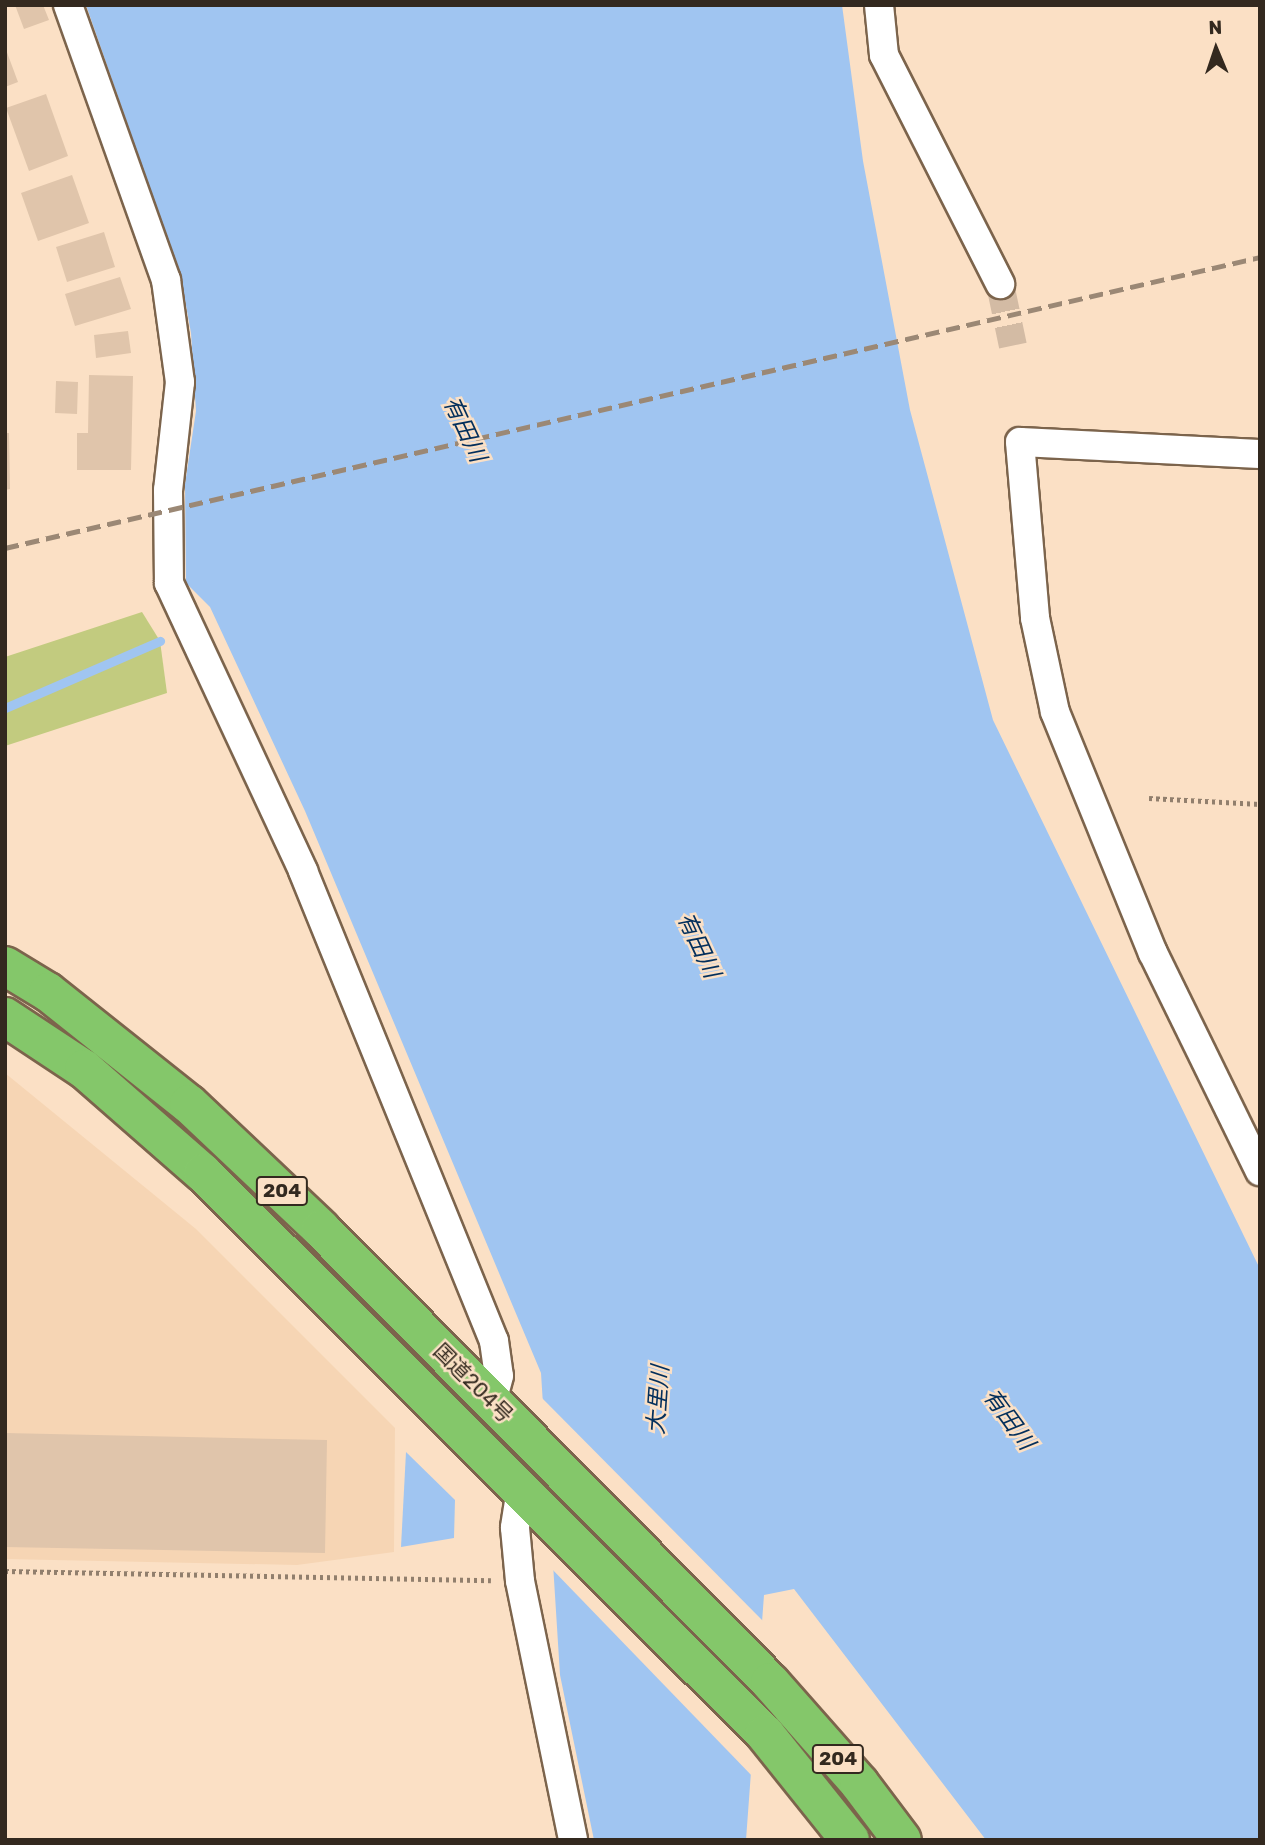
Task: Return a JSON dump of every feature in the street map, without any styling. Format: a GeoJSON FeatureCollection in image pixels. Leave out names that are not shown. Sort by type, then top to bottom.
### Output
{"type":"FeatureCollection","features":[{"type":"Feature","properties":{"kind":"highway","name":"国道204号"},"geometry":{"type":"LineString","coordinates":[[5,966],[48,992],[189,1104],[771,1682],[859,1783],[902,1840]]}},
{"type":"Feature","properties":{"kind":"highway","name":"国道204号"},"geometry":{"type":"LineString","coordinates":[[5,1017],[84,1069],[203,1173],[765,1734],[850,1840]]}},
{"type":"Feature","properties":{"kind":"street"},"geometry":{"type":"LineString","coordinates":[[68,5],[166,280],[180,382],[168,490],[169,583],[303,871],[494,1341],[499,1376],[492,1402]]}},
{"type":"Feature","properties":{"kind":"street"},"geometry":{"type":"LineString","coordinates":[[880,5],[884,55],[1000,284]]}},
{"type":"Feature","properties":{"kind":"street"},"geometry":{"type":"LineString","coordinates":[[1258,1162],[1153,953],[1055,712],[1035,618],[1020,442],[1260,454]]}},
{"type":"Feature","properties":{"kind":"street"},"geometry":{"type":"LineString","coordinates":[[521,1489],[515,1528],[520,1581],[573,1840]]}},
{"type":"Feature","properties":{"kind":"path"},"geometry":{"type":"LineString","coordinates":[[1149,798],[1260,804]]}},
{"type":"Feature","properties":{"kind":"path"},"geometry":{"type":"LineString","coordinates":[[5,1571],[520,1581]]}},
{"type":"Feature","properties":{"kind":"shaded area"},"geometry":{"type":"Polygon","coordinates":[[[5,1073],[196,1229],[395,1428],[394,1552],[297,1565],[5,1559],[5,1073]]]}},
{"type":"Feature","properties":{"kind":"green space"},"geometry":{"type":"Polygon","coordinates":[[[142,612],[160,641],[167,693],[5,746],[5,657],[142,612]]]}},
{"type":"Feature","properties":{"kind":"water"},"geometry":{"type":"Polygon","coordinates":[[[86,5],[842,5],[863,161],[910,410],[993,720],[1260,1269],[1260,1840],[986,1840],[794,1589],[764,1595],[746,1840],[594,1840],[560,1675],[541,1373],[305,811],[210,607],[186,583],[185,484],[196,411],[191,333],[181,278],[86,5]]]}},
{"type":"Feature","properties":{"kind":"water"},"geometry":{"type":"Polygon","coordinates":[[[406,1452],[455,1500],[454,1538],[401,1547],[406,1452]]]}},
{"type":"Feature","properties":{"kind":"pier"},"geometry":{"type":"Polygon","coordinates":[[[539,1395],[765,1623],[755,1779],[550,1567],[539,1395]]]}},
{"type":"Feature","properties":{"kind":"building"},"geometry":{"type":"Polygon","coordinates":[[[15,5],[43,5],[49,20],[24,29],[15,5]]]}},
{"type":"Feature","properties":{"kind":"building"},"geometry":{"type":"Polygon","coordinates":[[[5,47],[18,82],[5,87],[5,47]]]}},
{"type":"Feature","properties":{"kind":"building"},"geometry":{"type":"Polygon","coordinates":[[[46,94],[68,156],[29,171],[6,108],[46,94]]]}},
{"type":"Feature","properties":{"kind":"building"},"geometry":{"type":"Polygon","coordinates":[[[72,175],[89,223],[38,241],[21,193],[72,175]]]}},
{"type":"Feature","properties":{"kind":"building"},"geometry":{"type":"Polygon","coordinates":[[[104,232],[115,267],[67,282],[56,247],[104,232]]]}},
{"type":"Feature","properties":{"kind":"building"},"geometry":{"type":"Polygon","coordinates":[[[120,277],[131,309],[75,326],[65,294],[120,277]]]}},
{"type":"Feature","properties":{"kind":"building"},"geometry":{"type":"Polygon","coordinates":[[[128,331],[131,353],[96,358],[94,335],[128,331]]]}},
{"type":"Feature","properties":{"kind":"building"},"geometry":{"type":"Polygon","coordinates":[[[89,375],[133,376],[131,470],[77,470],[77,433],[88,433],[89,375]]]}},
{"type":"Feature","properties":{"kind":"building"},"geometry":{"type":"Polygon","coordinates":[[[56,381],[78,382],[77,414],[55,413],[56,381]]]}},
{"type":"Feature","properties":{"kind":"building"},"geometry":{"type":"Polygon","coordinates":[[[5,433],[9,433],[10,489],[5,490],[5,433]]]}},
{"type":"Feature","properties":{"kind":"building"},"geometry":{"type":"Polygon","coordinates":[[[5,1433],[327,1440],[325,1553],[5,1547],[5,1433]]]}},
{"type":"Feature","properties":{"kind":"waterway"},"geometry":{"type":"LineString","coordinates":[[5,708],[160,641]]}},
{"type":"Feature","properties":{"kind":"tunnel"},"geometry":{"type":"LineString","coordinates":[[1000,284],[1013,346]]}},
{"type":"Feature","properties":{"kind":"railway"},"geometry":{"type":"LineString","coordinates":[[5,548],[1260,257]]}},
{"type":"Feature","properties":{"kind":"water label","name":"有田川"},"geometry":{"type":"Point","coordinates":[465,429]}},
{"type":"Feature","properties":{"kind":"water label","name":"有田川"},"geometry":{"type":"Point","coordinates":[699,945]}},
{"type":"Feature","properties":{"kind":"water label","name":"大里川"},"geometry":{"type":"Point","coordinates":[658,1400]}},
{"type":"Feature","properties":{"kind":"water label","name":"有田川"},"geometry":{"type":"Point","coordinates":[1009,1419]}}]}
